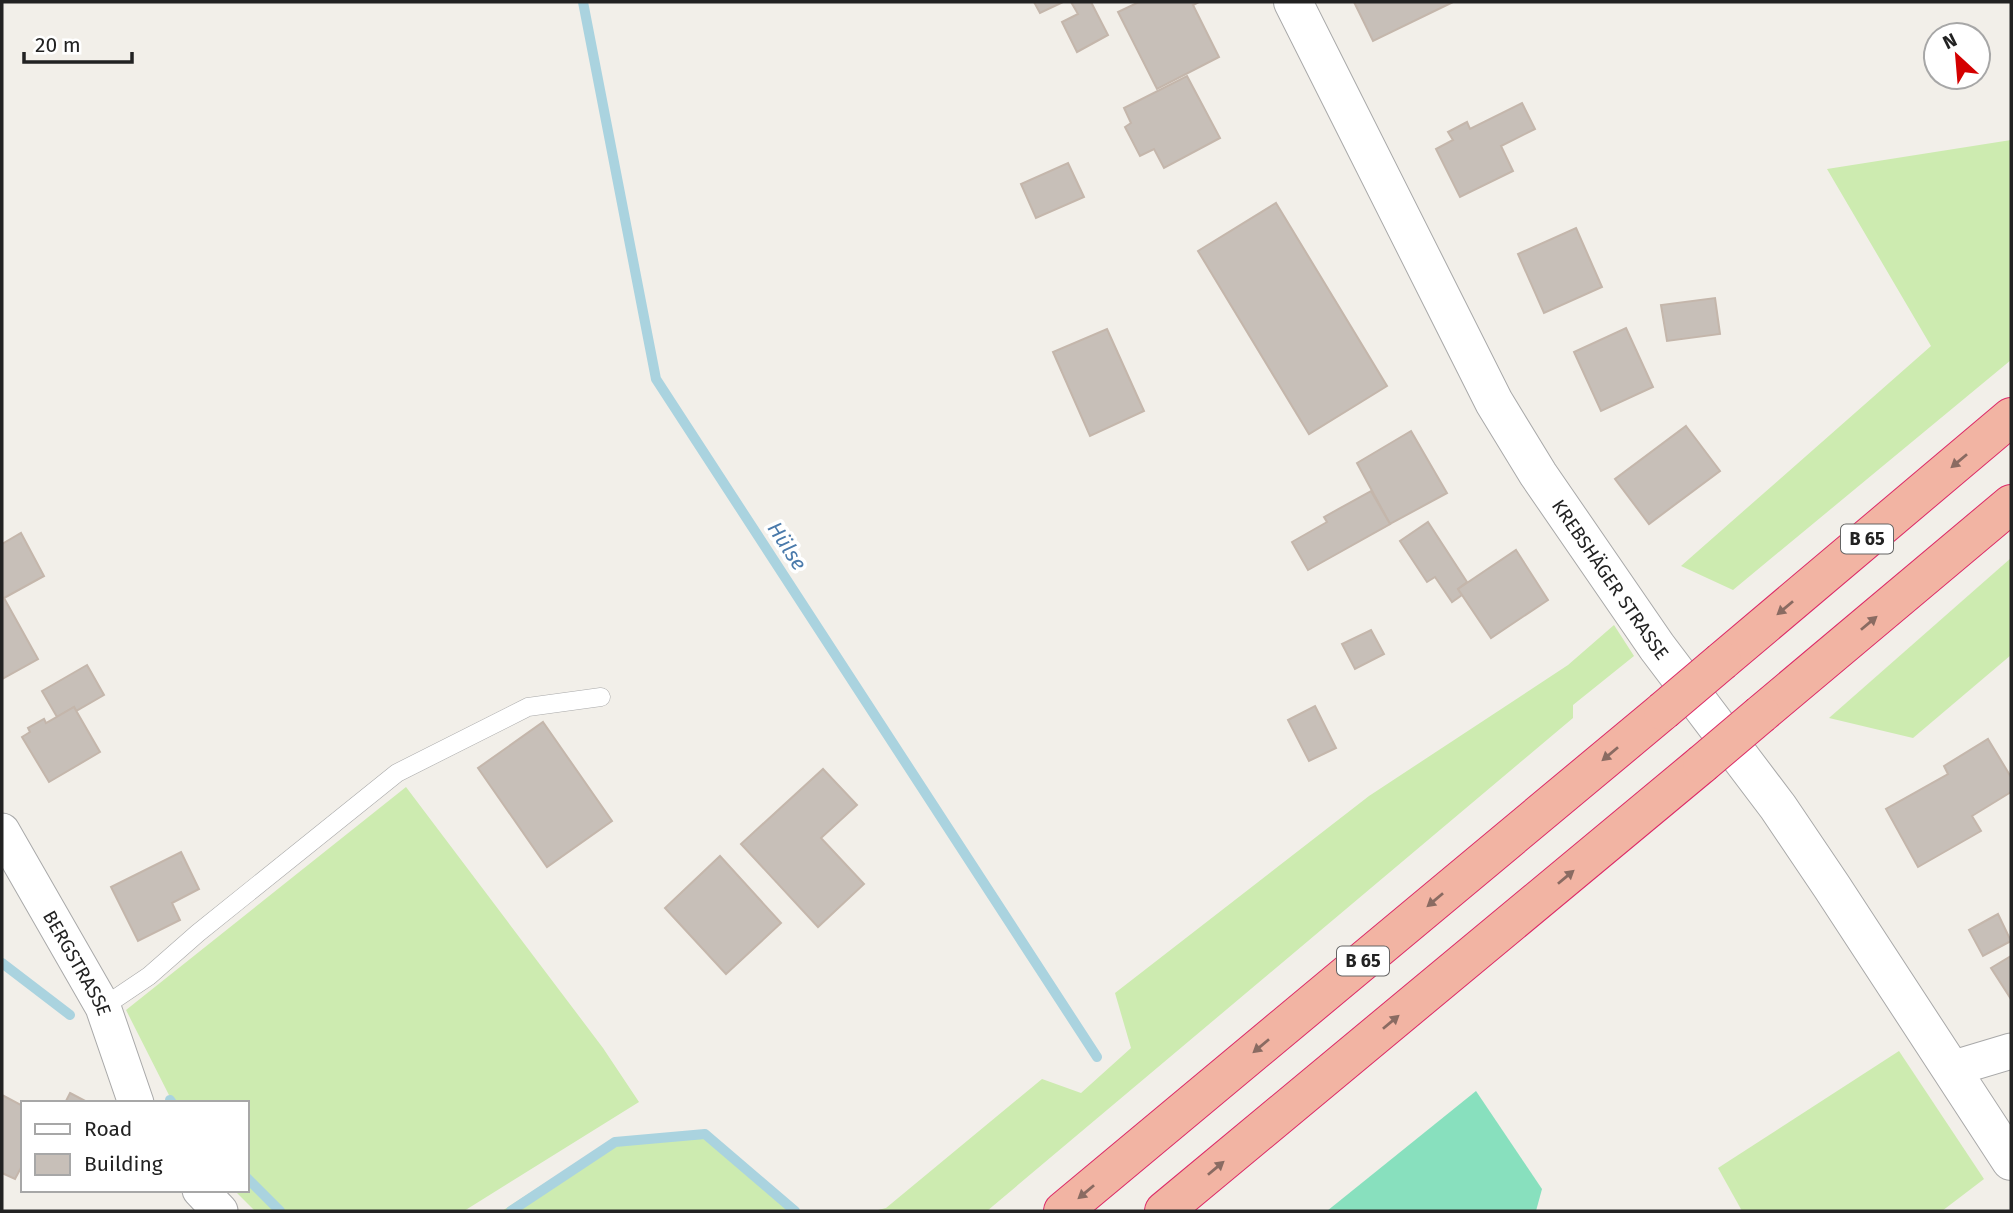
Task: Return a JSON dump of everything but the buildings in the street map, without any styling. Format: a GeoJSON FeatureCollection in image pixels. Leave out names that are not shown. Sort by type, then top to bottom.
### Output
{"type":"FeatureCollection","features":[{"type":"Feature","properties":{"kind":"highway","name":"B 65"},"geometry":{"type":"LineString","coordinates":[[1063,1211],[2011,418]]}},
{"type":"Feature","properties":{"kind":"highway"},"geometry":{"type":"LineString","coordinates":[[1164,1211],[2011,504]]}},
{"type":"Feature","properties":{"kind":"street","name":"KREBSHÄGER STRASSE"},"geometry":{"type":"LineString","coordinates":[[1293,2],[1494,402],[1538,474],[1657,647],[1778,807],[2011,1161]]}},
{"type":"Feature","properties":{"kind":"street","name":"BERGSTRASSE"},"geometry":{"type":"LineString","coordinates":[[2,831],[103,1007],[135,1101]]}},
{"type":"Feature","properties":{"kind":"street"},"geometry":{"type":"LineString","coordinates":[[1951,1069],[2011,1051]]}},
{"type":"Feature","properties":{"kind":"street"},"geometry":{"type":"LineString","coordinates":[[202,1192],[220,1211]]}},
{"type":"Feature","properties":{"kind":"lane"},"geometry":{"type":"LineString","coordinates":[[103,1007],[149,976],[198,933],[397,773],[528,707],[601,697]]}},
{"type":"Feature","properties":{"kind":"green space"},"geometry":{"type":"Polygon","coordinates":[[[2011,140],[2011,360],[1733,590],[1681,566],[1931,346],[1827,169],[2011,140]]]}},
{"type":"Feature","properties":{"kind":"green space"},"geometry":{"type":"Polygon","coordinates":[[[2011,558],[2011,655],[1913,738],[1829,718],[2011,558]]]}},
{"type":"Feature","properties":{"kind":"green space"},"geometry":{"type":"Polygon","coordinates":[[[1614,625],[1634,656],[1573,705],[1573,718],[987,1211],[874,1211],[886,1208],[1042,1079],[1081,1093],[1131,1048],[1115,993],[1369,796],[1568,665],[1614,625]]]}},
{"type":"Feature","properties":{"kind":"green space"},"geometry":{"type":"Polygon","coordinates":[[[406,787],[603,1048],[639,1102],[464,1211],[255,1211],[236,1192],[248,1192],[248,1101],[172,1101],[126,1010],[406,787]]]}},
{"type":"Feature","properties":{"kind":"green space"},"geometry":{"type":"Polygon","coordinates":[[[1899,1051],[1984,1179],[1942,1211],[1742,1211],[1718,1168],[1899,1051]]]}},
{"type":"Feature","properties":{"kind":"green space"},"geometry":{"type":"Polygon","coordinates":[[[1476,1091],[1542,1189],[1536,1211],[1327,1211],[1476,1091]]]}},
{"type":"Feature","properties":{"kind":"green space"},"geometry":{"type":"Polygon","coordinates":[[[706,1134],[789,1211],[502,1211],[615,1138],[706,1134]]]}},
{"type":"Feature","properties":{"kind":"waterway","name":"Hülse"},"geometry":{"type":"LineString","coordinates":[[583,2],[656,379],[1097,1057]]}},
{"type":"Feature","properties":{"kind":"waterway"},"geometry":{"type":"LineString","coordinates":[[2,963],[70,1015]]}},
{"type":"Feature","properties":{"kind":"waterway"},"geometry":{"type":"LineString","coordinates":[[511,1211],[615,1142],[705,1134],[795,1211]]}},
{"type":"Feature","properties":{"kind":"waterway"},"geometry":{"type":"LineString","coordinates":[[248,1179],[280,1211]]}}]}
